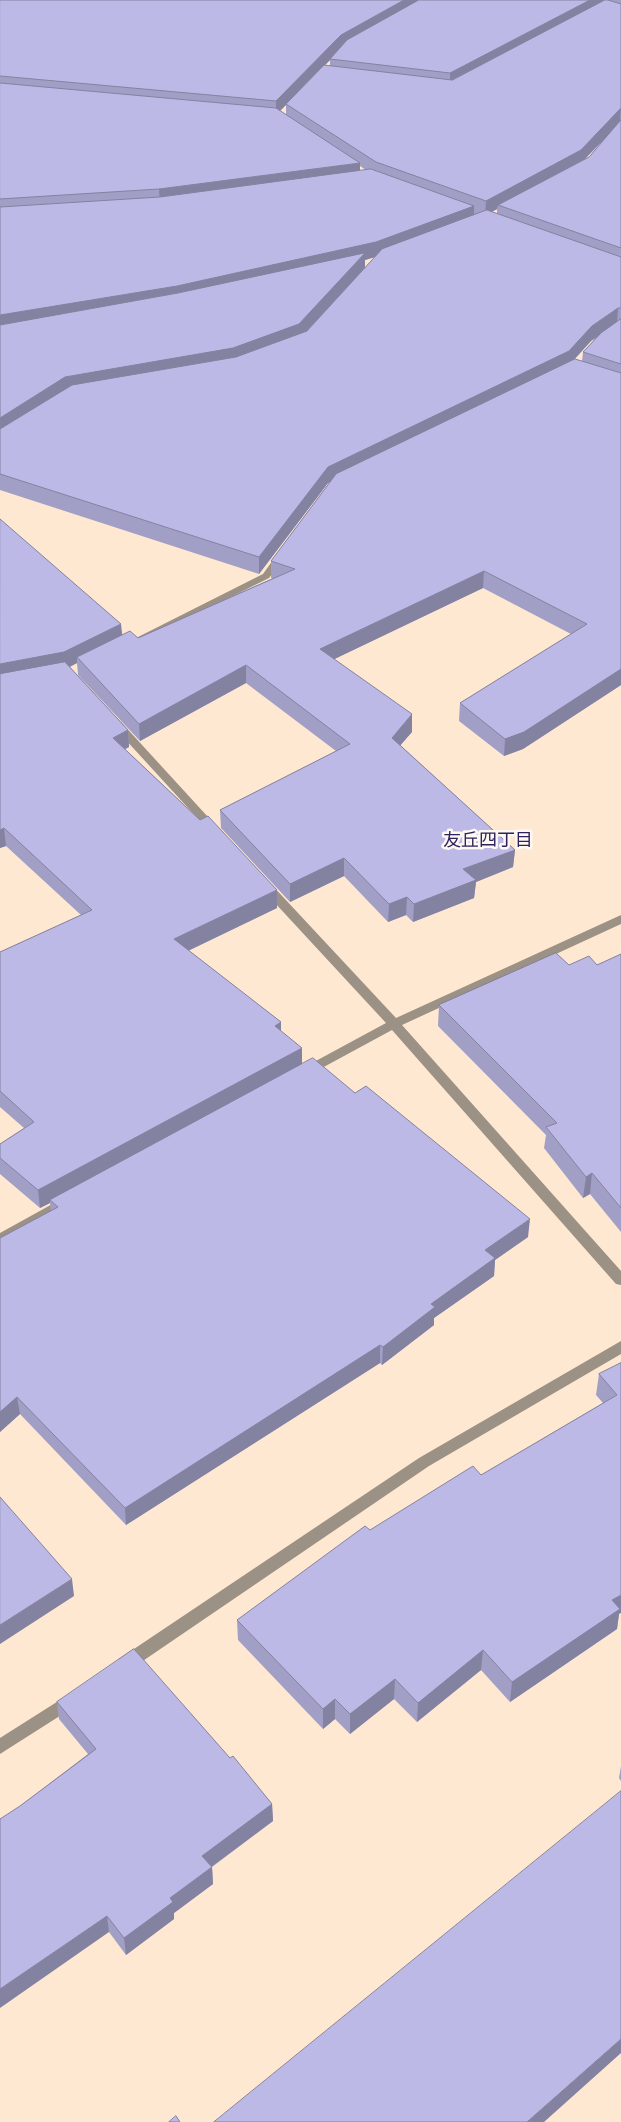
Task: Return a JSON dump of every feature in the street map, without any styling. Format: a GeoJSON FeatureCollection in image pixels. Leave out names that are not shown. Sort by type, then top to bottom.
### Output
{"type":"FeatureCollection","features":[{"type":"Feature","properties":{"kind":"street"},"geometry":{"type":"LineString","coordinates":[[132,642],[266,576],[288,546]]}},
{"type":"Feature","properties":{"kind":"street"},"geometry":{"type":"LineString","coordinates":[[110,717],[225,841]]}},
{"type":"Feature","properties":{"kind":"street"},"geometry":{"type":"LineString","coordinates":[[258,878],[394,1024],[621,1280]]}},
{"type":"Feature","properties":{"kind":"street"},"geometry":{"type":"LineString","coordinates":[[290,1079],[394,1024],[621,919]]}},
{"type":"Feature","properties":{"kind":"street"},"geometry":{"type":"LineString","coordinates":[[0,1239],[77,1196]]}},
{"type":"Feature","properties":{"kind":"street"},"geometry":{"type":"LineString","coordinates":[[114,1670],[424,1462],[621,1347]]}},
{"type":"Feature","properties":{"kind":"street"},"geometry":{"type":"LineString","coordinates":[[0,1747],[82,1692]]}},
{"type":"Feature","properties":{"kind":"building"},"geometry":{"type":"Polygon","coordinates":[[[0,0],[404,0],[341,35],[276,101],[0,76],[0,0]]]}},
{"type":"Feature","properties":{"kind":"building"},"geometry":{"type":"Polygon","coordinates":[[[419,0],[590,0],[450,73],[330,59],[347,40],[419,0]]]}},
{"type":"Feature","properties":{"kind":"building"},"geometry":{"type":"Polygon","coordinates":[[[605,0],[621,4],[621,108],[581,150],[486,201],[376,162],[286,104],[324,65],[452,80],[605,0]]]}},
{"type":"Feature","properties":{"kind":"building"},"geometry":{"type":"Polygon","coordinates":[[[0,83],[276,108],[360,163],[159,189],[0,199],[0,83]]]}},
{"type":"Feature","properties":{"kind":"building"},"geometry":{"type":"Polygon","coordinates":[[[621,120],[621,248],[498,205],[589,157],[621,120]]]}},
{"type":"Feature","properties":{"kind":"building"},"geometry":{"type":"Polygon","coordinates":[[[371,169],[474,206],[376,242],[177,286],[0,315],[0,207],[160,197],[371,169]]]}},
{"type":"Feature","properties":{"kind":"building"},"geometry":{"type":"Polygon","coordinates":[[[487,210],[621,257],[621,308],[618,308],[592,326],[569,351],[328,467],[259,557],[0,474],[0,429],[72,385],[236,357],[307,331],[382,249],[487,210]]]}},
{"type":"Feature","properties":{"kind":"building"},"geometry":{"type":"Polygon","coordinates":[[[365,253],[299,324],[233,348],[65,377],[0,418],[0,325],[178,293],[365,253]]]}},
{"type":"Feature","properties":{"kind":"building"},"geometry":{"type":"Polygon","coordinates":[[[621,319],[621,364],[583,352],[601,333],[621,319]]]}},
{"type":"Feature","properties":{"kind":"building"},"geometry":{"type":"Polygon","coordinates":[[[575,359],[621,373],[621,669],[524,732],[505,739],[460,703],[587,624],[484,571],[320,649],[412,714],[392,738],[515,850],[463,869],[476,880],[414,904],[407,897],[389,904],[344,858],[290,884],[220,810],[350,744],[246,665],[139,724],[77,657],[130,631],[138,638],[295,569],[271,561],[336,474],[575,359]]]}},
{"type":"Feature","properties":{"kind":"building"},"geometry":{"type":"Polygon","coordinates":[[[0,519],[121,624],[64,652],[0,664],[0,519]]]}},
{"type":"Feature","properties":{"kind":"building"},"geometry":{"type":"Polygon","coordinates":[[[65,662],[128,730],[113,738],[200,820],[208,816],[277,890],[174,939],[281,1022],[275,1026],[302,1048],[38,1190],[0,1158],[0,1144],[34,1122],[0,1091],[0,952],[92,910],[4,828],[0,830],[0,674],[65,662]]]}},
{"type":"Feature","properties":{"kind":"building"},"geometry":{"type":"Polygon","coordinates":[[[556,953],[569,965],[589,956],[597,965],[621,954],[621,1208],[592,1173],[586,1177],[546,1127],[557,1123],[439,1005],[556,953]]]}},
{"type":"Feature","properties":{"kind":"building"},"geometry":{"type":"Polygon","coordinates":[[[313,1058],[355,1093],[366,1086],[530,1219],[485,1250],[495,1258],[431,1304],[435,1307],[383,1347],[380,1345],[125,1508],[17,1397],[0,1412],[0,1238],[58,1207],[50,1200],[313,1058]]]}},
{"type":"Feature","properties":{"kind":"building"},"geometry":{"type":"Polygon","coordinates":[[[621,1363],[621,1595],[612,1600],[620,1609],[512,1682],[483,1650],[418,1703],[395,1679],[350,1714],[335,1699],[323,1709],[237,1620],[365,1526],[370,1530],[473,1466],[481,1475],[617,1395],[599,1374],[621,1363]]]}},
{"type":"Feature","properties":{"kind":"building"},"geometry":{"type":"Polygon","coordinates":[[[0,1497],[72,1579],[0,1625],[0,1497]]]}},
{"type":"Feature","properties":{"kind":"building"},"geometry":{"type":"Polygon","coordinates":[[[134,1649],[230,1758],[233,1756],[272,1804],[202,1856],[212,1867],[170,1898],[173,1902],[124,1938],[107,1916],[0,1989],[0,1819],[96,1749],[57,1702],[134,1649]]]}},
{"type":"Feature","properties":{"kind":"building"},"geometry":{"type":"Polygon","coordinates":[[[621,1791],[621,2039],[527,2122],[214,2122],[621,1791]]]}},
{"type":"Feature","properties":{"kind":"building"},"geometry":{"type":"Polygon","coordinates":[[[176,2116],[180,2122],[169,2122],[176,2116]]]}},
{"type":"Feature","properties":{"kind":"district","name":"友丘四丁目"},"geometry":{"type":"Point","coordinates":[488,842]}}]}
